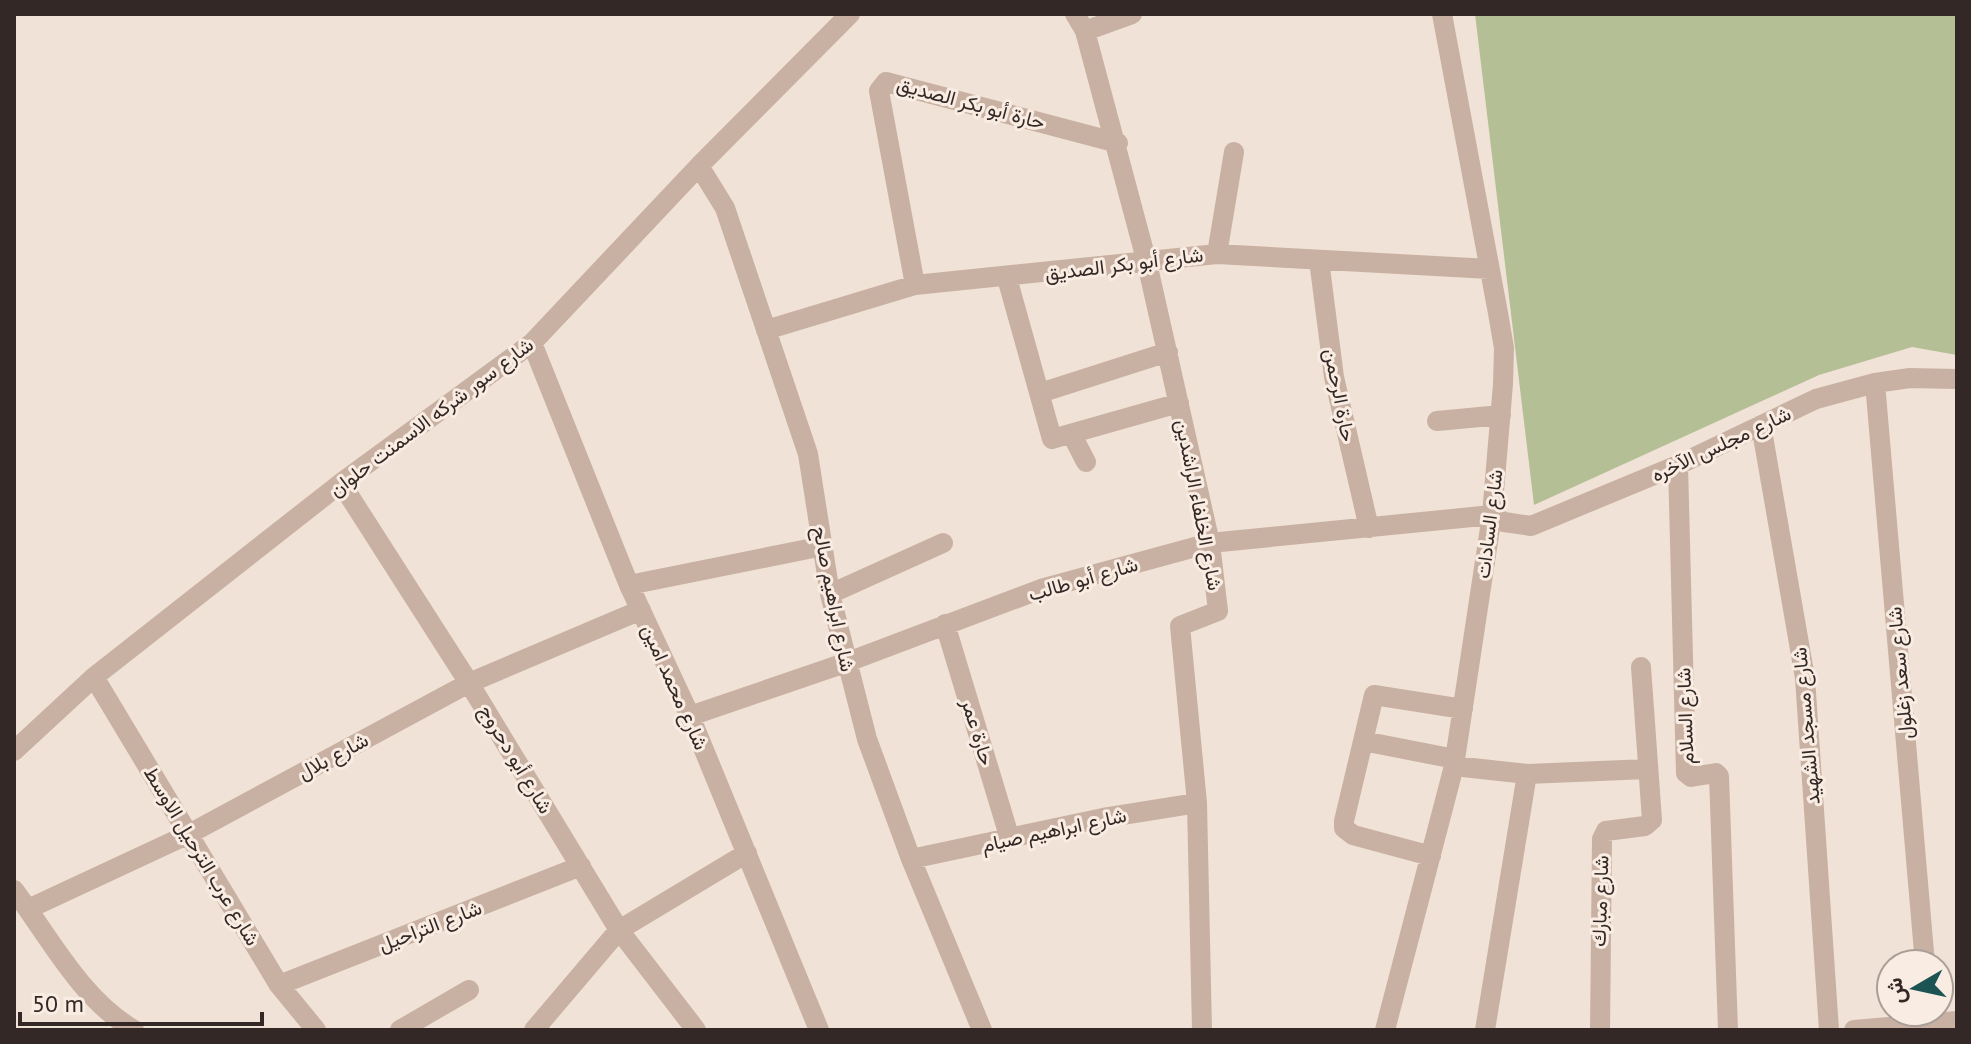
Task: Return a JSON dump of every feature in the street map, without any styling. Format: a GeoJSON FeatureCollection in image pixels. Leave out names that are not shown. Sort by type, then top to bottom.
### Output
{"type":"FeatureCollection","features":[{"type":"Feature","properties":{"kind":"street","name":"شارع سور شركه الاسمنت حلوان"},"geometry":{"type":"LineString","coordinates":[[14,751],[94,677],[341,483],[532,343],[699,166],[850,14]]}},
{"type":"Feature","properties":{"kind":"street"},"geometry":{"type":"LineString","coordinates":[[1080,22],[1132,14]]}},
{"type":"Feature","properties":{"kind":"street","name":"شارع السادات"},"geometry":{"type":"LineString","coordinates":[[1385,1030],[1455,762],[1492,515],[1501,415],[1504,348],[1442,14]]}},
{"type":"Feature","properties":{"kind":"street","name":"شارع الخلفاء الراشدين"},"geometry":{"type":"LineString","coordinates":[[1080,22],[1118,143],[1210,543],[1218,611],[1180,626],[1197,803],[1202,1030]]}},
{"type":"Feature","properties":{"kind":"street","name":"حارة أبو بكر الصديق"},"geometry":{"type":"LineString","coordinates":[[915,285],[879,91],[886,82],[1118,143]]}},
{"type":"Feature","properties":{"kind":"street"},"geometry":{"type":"LineString","coordinates":[[1217,254],[1234,152]]}},
{"type":"Feature","properties":{"kind":"street","name":"شارع ابراهيم صالح"},"geometry":{"type":"LineString","coordinates":[[699,166],[725,208],[808,454],[830,594],[845,663],[867,739],[911,859],[982,1030]]}},
{"type":"Feature","properties":{"kind":"street","name":"شارع أبو بكر الصديق"},"geometry":{"type":"LineString","coordinates":[[766,330],[915,285],[1007,278],[1217,254],[1490,269]]}},
{"type":"Feature","properties":{"kind":"street","name":"حارة الرحمن"},"geometry":{"type":"LineString","coordinates":[[1319,260],[1334,377],[1369,528]]}},
{"type":"Feature","properties":{"kind":"street"},"geometry":{"type":"LineString","coordinates":[[1007,278],[1052,439],[1179,403]]}},
{"type":"Feature","properties":{"kind":"street","name":"شارع محمد امين"},"geometry":{"type":"LineString","coordinates":[[532,343],[629,585],[690,716],[819,1030]]}},
{"type":"Feature","properties":{"kind":"street"},"geometry":{"type":"LineString","coordinates":[[1040,393],[1168,352]]}},
{"type":"Feature","properties":{"kind":"street","name":"شارع مجلس الآخره"},"geometry":{"type":"LineString","coordinates":[[1492,515],[1504,522],[1531,526],[1678,465],[1816,399],[1875,383],[1910,378],[1957,379]]}},
{"type":"Feature","properties":{"kind":"street","name":"شارع سعد زغلول"},"geometry":{"type":"LineString","coordinates":[[1875,383],[1924,948]]}},
{"type":"Feature","properties":{"kind":"street"},"geometry":{"type":"LineString","coordinates":[[1437,421],[1501,415]]}},
{"type":"Feature","properties":{"kind":"street","name":"شارع مسجد الشهيد"},"geometry":{"type":"LineString","coordinates":[[1761,425],[1805,678],[1829,1030]]}},
{"type":"Feature","properties":{"kind":"street"},"geometry":{"type":"LineString","coordinates":[[1072,435],[1086,462]]}},
{"type":"Feature","properties":{"kind":"street","name":"شارع السلام"},"geometry":{"type":"LineString","coordinates":[[1678,465],[1686,773],[1691,777],[1716,773],[1719,776],[1728,1030]]}},
{"type":"Feature","properties":{"kind":"street","name":"شارع أبو دحروج"},"geometry":{"type":"LineString","coordinates":[[341,483],[469,683],[619,930],[696,1030]]}},
{"type":"Feature","properties":{"kind":"street","name":"شارع أبو طالب"},"geometry":{"type":"LineString","coordinates":[[690,716],[845,663],[1041,589],[1210,543],[1492,515]]}},
{"type":"Feature","properties":{"kind":"street"},"geometry":{"type":"LineString","coordinates":[[830,594],[943,543]]}},
{"type":"Feature","properties":{"kind":"street"},"geometry":{"type":"LineString","coordinates":[[629,585],[823,546]]}},
{"type":"Feature","properties":{"kind":"street","name":"شارع بلال"},"geometry":{"type":"LineString","coordinates":[[28,909],[189,834],[469,683],[641,610]]}},
{"type":"Feature","properties":{"kind":"street","name":"حارة عمر"},"geometry":{"type":"LineString","coordinates":[[945,624],[1010,839]]}},
{"type":"Feature","properties":{"kind":"street","name":"شارع مبارك"},"geometry":{"type":"LineString","coordinates":[[1600,1030],[1602,839],[1606,831],[1645,826],[1652,820],[1641,667]]}},
{"type":"Feature","properties":{"kind":"street","name":"شارع عرب الترحيل الاوسط"},"geometry":{"type":"LineString","coordinates":[[94,677],[279,985],[316,1030]]}},
{"type":"Feature","properties":{"kind":"street"},"geometry":{"type":"LineString","coordinates":[[1431,856],[1353,835],[1344,828],[1377,693],[1463,709]]}},
{"type":"Feature","properties":{"kind":"street"},"geometry":{"type":"LineString","coordinates":[[1363,741],[1455,762],[1527,774],[1648,769]]}},
{"type":"Feature","properties":{"kind":"street"},"geometry":{"type":"LineString","coordinates":[[1485,1030],[1527,774]]}},
{"type":"Feature","properties":{"kind":"street","name":"شارع ابراهيم صيام"},"geometry":{"type":"LineString","coordinates":[[911,859],[1103,818],[1197,803]]}},
{"type":"Feature","properties":{"kind":"street"},"geometry":{"type":"LineString","coordinates":[[534,1030],[619,930],[747,853]]}},
{"type":"Feature","properties":{"kind":"street","name":"شارع التراحيل"},"geometry":{"type":"LineString","coordinates":[[279,985],[581,866]]}},
{"type":"Feature","properties":{"kind":"street"},"geometry":{"type":"LineString","coordinates":[[14,890],[102,1009],[134,1030]]}},
{"type":"Feature","properties":{"kind":"street"},"geometry":{"type":"LineString","coordinates":[[400,1030],[469,990]]}},
{"type":"Feature","properties":{"kind":"street"},"geometry":{"type":"LineString","coordinates":[[1854,1030],[1875,1028]]}},
{"type":"Feature","properties":{"kind":"green space"},"geometry":{"type":"Polygon","coordinates":[[[1475,14],[1957,14],[1957,355],[1912,347],[1819,375],[1534,505],[1475,14]]]}}]}
